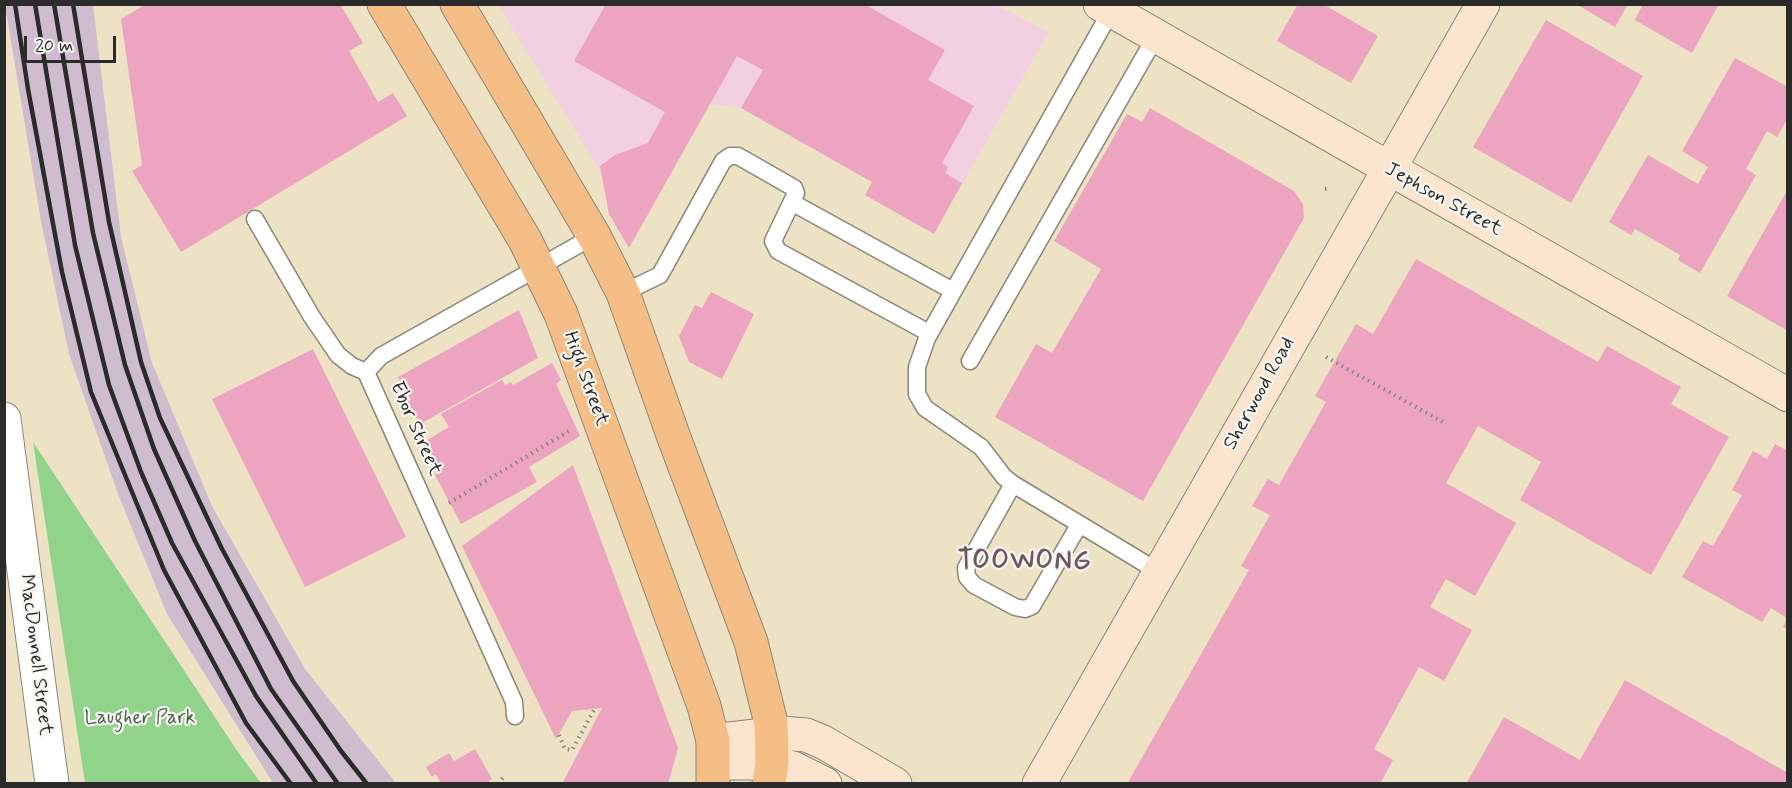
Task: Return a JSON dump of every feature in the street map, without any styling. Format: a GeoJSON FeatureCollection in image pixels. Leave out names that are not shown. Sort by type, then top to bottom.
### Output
{"type":"FeatureCollection","features":[{"type":"Feature","properties":{"kind":"highway","name":"High Street"},"geometry":{"type":"LineString","coordinates":[[384,4],[539,266],[561,314],[657,571],[704,706],[714,762]]}},
{"type":"Feature","properties":{"kind":"highway"},"geometry":{"type":"LineString","coordinates":[[457,4],[594,236],[623,293],[673,435],[751,642],[764,685],[771,760]]}},
{"type":"Feature","properties":{"kind":"main road","name":"Sherwood Road"},"geometry":{"type":"LineString","coordinates":[[1040,783],[1483,4]]}},
{"type":"Feature","properties":{"kind":"main road","name":"Jephson Street"},"geometry":{"type":"LineString","coordinates":[[1105,8],[1788,394]]}},
{"type":"Feature","properties":{"kind":"main road"},"geometry":{"type":"LineString","coordinates":[[771,760],[799,734],[817,739],[895,783]]}},
{"type":"Feature","properties":{"kind":"main road"},"geometry":{"type":"LineString","coordinates":[[714,762],[771,760],[825,783]]}},
{"type":"Feature","properties":{"kind":"street","name":"MacDonnell Street"},"geometry":{"type":"LineString","coordinates":[[4,419],[52,783]]}},
{"type":"Feature","properties":{"kind":"lane"},"geometry":{"type":"LineString","coordinates":[[1105,8],[929,333],[917,367],[917,394],[925,408],[972,438],[1013,484],[1160,572]]}},
{"type":"Feature","properties":{"kind":"lane"},"geometry":{"type":"LineString","coordinates":[[970,361],[1156,36]]}},
{"type":"Feature","properties":{"kind":"lane"},"geometry":{"type":"LineString","coordinates":[[623,293],[660,274],[723,161],[730,156],[738,156],[794,188],[796,193],[793,203],[772,241],[777,251],[929,333]]}},
{"type":"Feature","properties":{"kind":"lane"},"geometry":{"type":"LineString","coordinates":[[793,203],[953,291]]}},
{"type":"Feature","properties":{"kind":"lane"},"geometry":{"type":"LineString","coordinates":[[255,219],[312,317],[338,355],[352,366],[366,372]]}},
{"type":"Feature","properties":{"kind":"lane","name":"Ebor Street"},"geometry":{"type":"LineString","coordinates":[[515,716],[514,702],[366,372],[381,356],[594,236]]}},
{"type":"Feature","properties":{"kind":"lane"},"geometry":{"type":"LineString","coordinates":[[1013,484],[966,568],[967,577],[974,585],[1015,607],[1025,609],[1032,606],[1079,525]]}},
{"type":"Feature","properties":{"kind":"path"},"geometry":{"type":"LineString","coordinates":[[1326,357],[1443,422]]}},
{"type":"Feature","properties":{"kind":"path"},"geometry":{"type":"LineString","coordinates":[[444,507],[573,429]]}},
{"type":"Feature","properties":{"kind":"path"},"geometry":{"type":"LineString","coordinates":[[559,735],[565,748],[572,750],[595,708]]}},
{"type":"Feature","properties":{"kind":"path"},"geometry":{"type":"LineString","coordinates":[[498,783],[505,775]]}},
{"type":"Feature","properties":{"kind":"shaded area"},"geometry":{"type":"Polygon","coordinates":[[[5,5],[93,5],[121,237],[152,363],[212,506],[305,669],[396,783],[273,783],[167,614],[118,494],[69,354],[41,221],[5,5]]]}},
{"type":"Feature","properties":{"kind":"shaded area"},"geometry":{"type":"Polygon","coordinates":[[[498,5],[996,5],[1049,32],[934,234],[865,195],[872,182],[741,108],[710,104],[636,236],[617,198],[498,5]]]}},
{"type":"Feature","properties":{"kind":"green space","name":"Laugher Park"},"geometry":{"type":"Polygon","coordinates":[[[33,442],[238,752],[261,783],[85,783],[33,442]]]}},
{"type":"Feature","properties":{"kind":"building"},"geometry":{"type":"Polygon","coordinates":[[[146,4],[340,4],[363,43],[349,51],[378,102],[393,93],[407,116],[181,252],[132,171],[142,165],[121,19],[146,4]]]}},
{"type":"Feature","properties":{"kind":"building"},"geometry":{"type":"Polygon","coordinates":[[[606,4],[864,4],[945,50],[928,80],[974,106],[942,163],[948,167],[945,173],[962,183],[934,234],[865,195],[872,182],[741,108],[763,70],[737,56],[629,248],[609,214],[600,166],[615,155],[648,143],[665,112],[574,61],[606,4]]]}},
{"type":"Feature","properties":{"kind":"building"},"geometry":{"type":"Polygon","coordinates":[[[1298,4],[1323,4],[1378,36],[1351,83],[1277,41],[1298,4]]]}},
{"type":"Feature","properties":{"kind":"building"},"geometry":{"type":"Polygon","coordinates":[[[1576,4],[1628,4],[1615,27],[1576,4]]]}},
{"type":"Feature","properties":{"kind":"building"},"geometry":{"type":"Polygon","coordinates":[[[1643,4],[1719,4],[1692,53],[1635,20],[1643,4]]]}},
{"type":"Feature","properties":{"kind":"building"},"geometry":{"type":"Polygon","coordinates":[[[1546,20],[1643,76],[1571,203],[1473,147],[1546,20]]]}},
{"type":"Feature","properties":{"kind":"building"},"geometry":{"type":"Polygon","coordinates":[[[1735,58],[1788,87],[1788,118],[1777,137],[1767,131],[1746,169],[1756,175],[1700,273],[1678,260],[1680,255],[1635,229],[1631,235],[1609,222],[1648,155],[1698,184],[1708,167],[1682,151],[1735,58]]]}},
{"type":"Feature","properties":{"kind":"building"},"geometry":{"type":"Polygon","coordinates":[[[1150,108],[1294,191],[1303,204],[1304,218],[1143,501],[995,417],[1036,344],[1052,353],[1101,269],[1054,241],[1127,114],[1142,122],[1150,108]]]}},
{"type":"Feature","properties":{"kind":"building"},"geometry":{"type":"Polygon","coordinates":[[[1788,189],[1788,331],[1727,296],[1788,189]]]}},
{"type":"Feature","properties":{"kind":"building"},"geometry":{"type":"Polygon","coordinates":[[[1416,259],[1598,362],[1607,346],[1681,387],[1671,404],[1729,437],[1651,575],[1520,500],[1541,462],[1478,426],[1446,483],[1516,523],[1475,596],[1446,579],[1430,607],[1472,630],[1444,681],[1419,667],[1374,749],[1393,760],[1380,784],[1127,784],[1249,570],[1241,566],[1270,515],[1252,506],[1268,479],[1279,485],[1326,402],[1315,396],[1356,324],[1373,334],[1416,259]]]}},
{"type":"Feature","properties":{"kind":"building"},"geometry":{"type":"Polygon","coordinates":[[[711,292],[754,314],[722,379],[689,362],[679,336],[695,305],[702,308],[711,292]]]}},
{"type":"Feature","properties":{"kind":"building"},"geometry":{"type":"Polygon","coordinates":[[[519,310],[538,358],[420,424],[407,402],[411,400],[398,377],[519,310]]]}},
{"type":"Feature","properties":{"kind":"building"},"geometry":{"type":"Polygon","coordinates":[[[313,349],[406,537],[305,587],[212,399],[313,349]]]}},
{"type":"Feature","properties":{"kind":"building"},"geometry":{"type":"Polygon","coordinates":[[[552,363],[561,380],[556,384],[580,436],[529,467],[537,482],[461,524],[435,475],[438,473],[422,443],[449,427],[441,414],[502,380],[505,385],[511,382],[513,385],[552,363]]]}},
{"type":"Feature","properties":{"kind":"building"},"geometry":{"type":"Polygon","coordinates":[[[1775,444],[1788,451],[1788,630],[1783,627],[1787,618],[1771,608],[1762,622],[1682,577],[1703,541],[1713,546],[1742,495],[1732,490],[1753,451],[1767,459],[1775,444]]]}},
{"type":"Feature","properties":{"kind":"building"},"geometry":{"type":"Polygon","coordinates":[[[573,465],[678,748],[668,784],[562,784],[602,708],[572,711],[556,739],[462,546],[573,465]]]}},
{"type":"Feature","properties":{"kind":"building"},"geometry":{"type":"Polygon","coordinates":[[[1625,680],[1788,773],[1786,784],[1466,784],[1504,717],[1580,760],[1625,680]]]}},
{"type":"Feature","properties":{"kind":"building"},"geometry":{"type":"Polygon","coordinates":[[[475,749],[492,779],[485,784],[441,784],[436,774],[432,777],[426,767],[449,753],[454,761],[475,749]]]}},
{"type":"Feature","properties":{"kind":"railway"},"geometry":{"type":"LineString","coordinates":[[15,4],[28,89],[62,272],[91,392],[164,570],[246,723],[291,784]]}},
{"type":"Feature","properties":{"kind":"railway"},"geometry":{"type":"LineString","coordinates":[[35,4],[75,245],[109,385],[141,472],[172,543],[256,696],[317,784]]}},
{"type":"Feature","properties":{"kind":"railway"},"geometry":{"type":"LineString","coordinates":[[54,4],[93,233],[125,365],[154,449],[195,541],[271,689],[338,784]]}},
{"type":"Feature","properties":{"kind":"railway"},"geometry":{"type":"LineString","coordinates":[[73,4],[109,222],[141,362],[160,418],[221,547],[293,681],[341,751],[367,784]]}},
{"type":"Feature","properties":{"kind":"district","name":"TOOWONG"},"geometry":{"type":"Point","coordinates":[1025,563]}}]}
